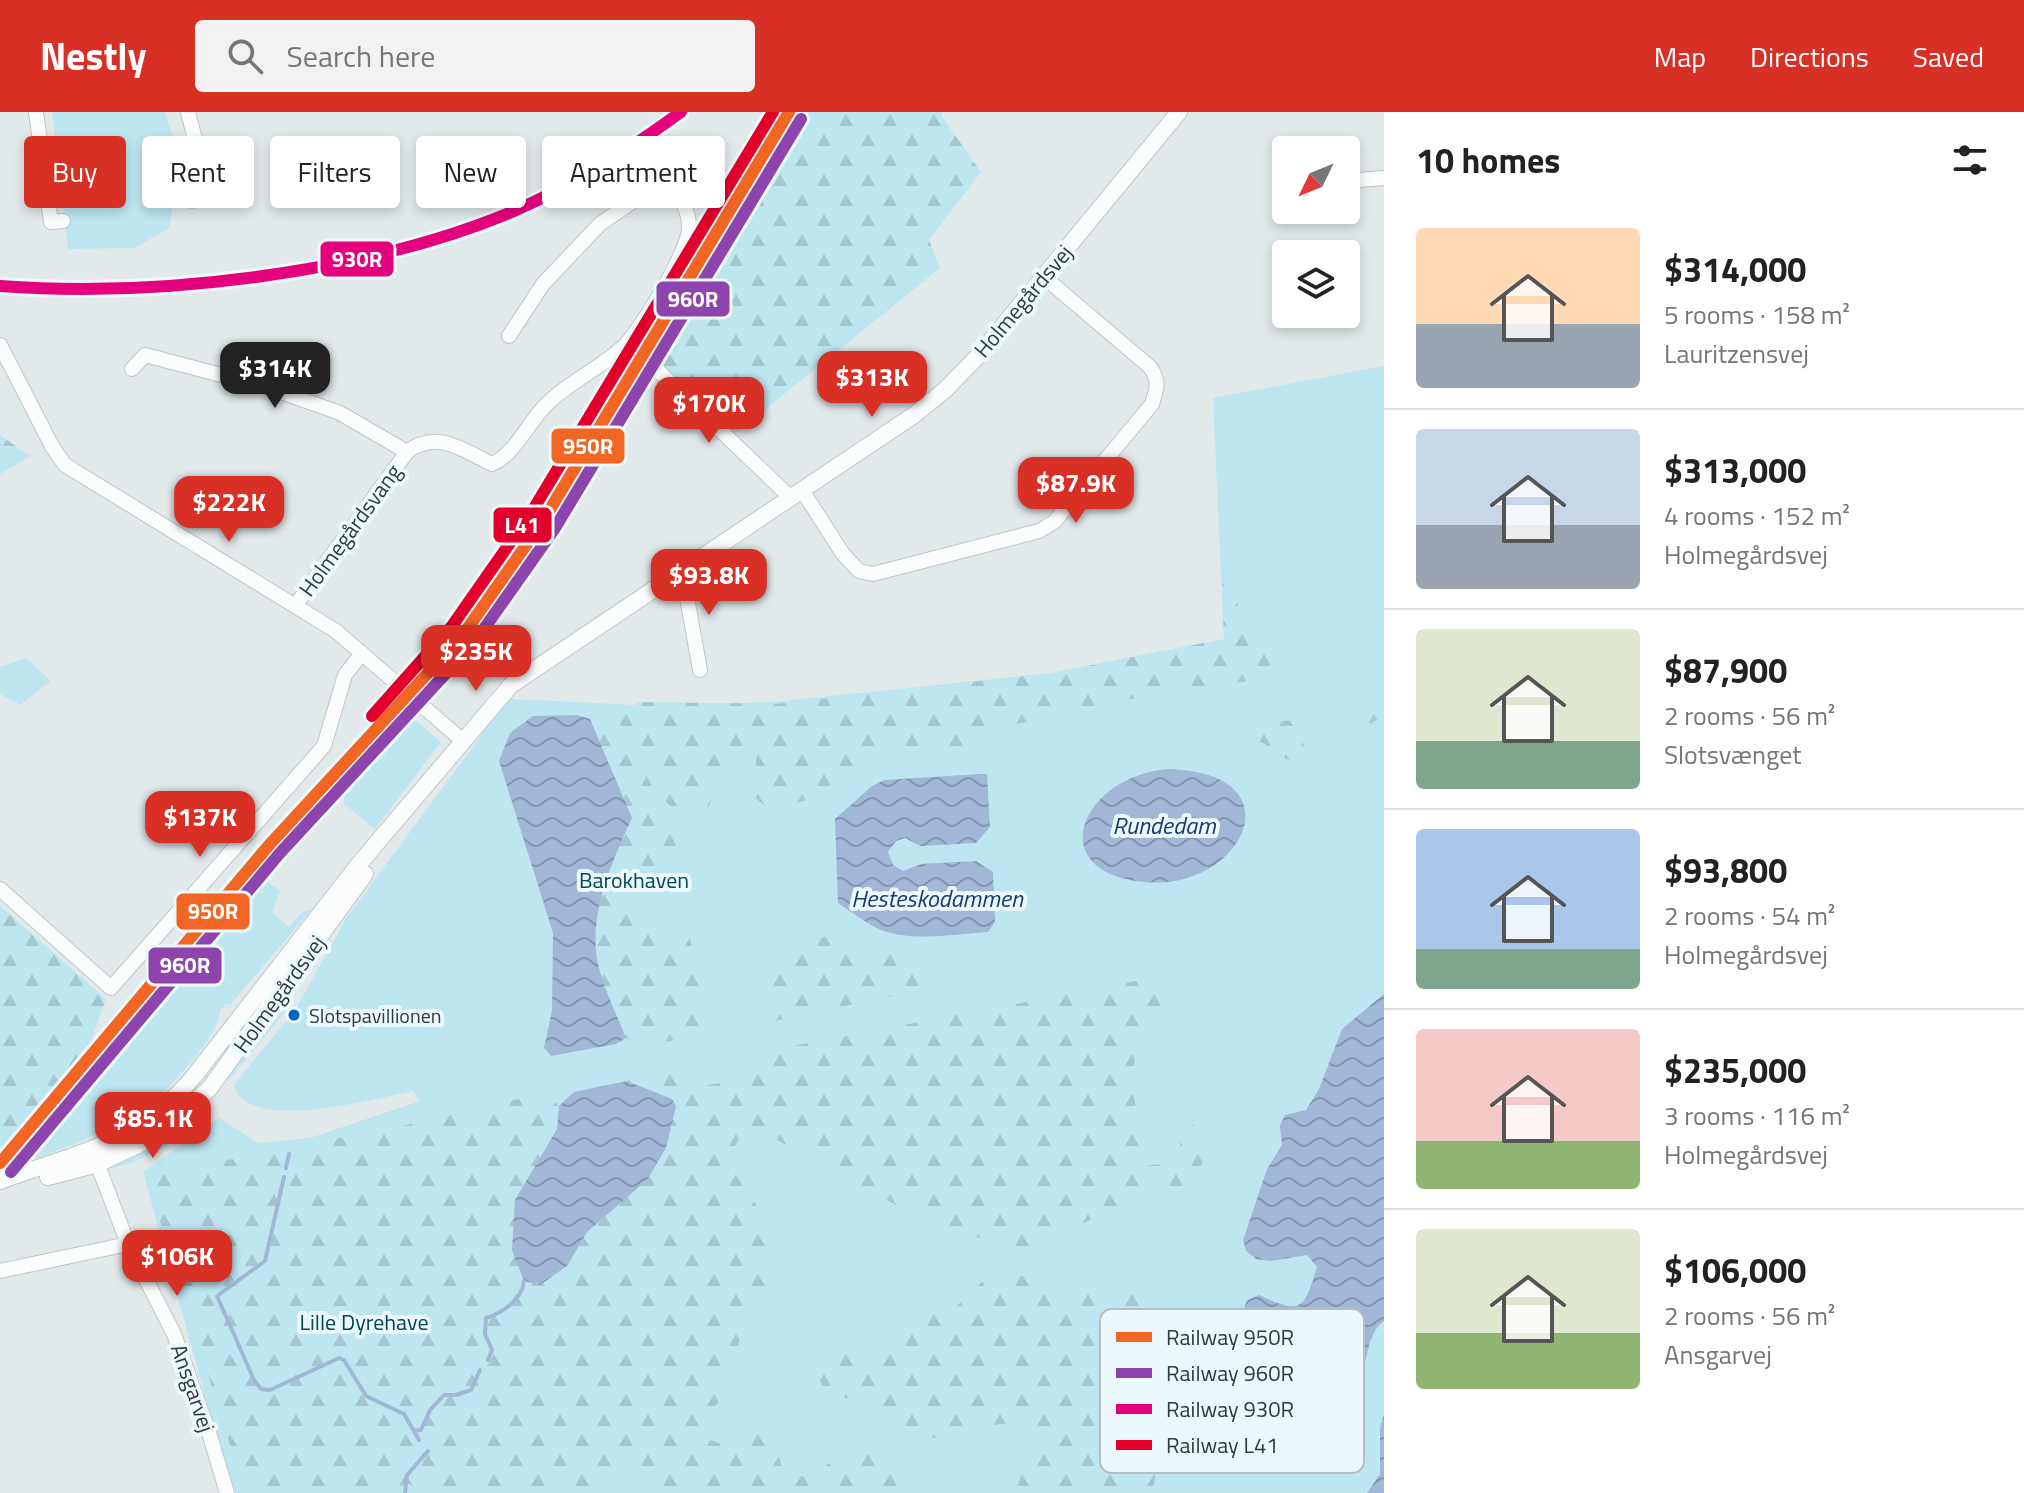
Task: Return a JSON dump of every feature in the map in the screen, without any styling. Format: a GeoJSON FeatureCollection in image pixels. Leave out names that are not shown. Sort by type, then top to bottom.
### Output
{"type":"FeatureCollection","features":[{"type":"Feature","properties":{"kind":"street"},"geometry":{"type":"LineString","coordinates":[[36,112],[51,222],[63,221]]}},
{"type":"Feature","properties":{"kind":"street"},"geometry":{"type":"LineString","coordinates":[[188,112],[194,136]]}},
{"type":"Feature","properties":{"kind":"street","name":"Holmegårdsvej"},"geometry":{"type":"LineString","coordinates":[[0,1182],[36,1180],[95,1157],[119,1156],[156,1135],[209,1089],[373,862],[398,821],[495,701],[522,676],[914,415],[945,390],[979,355],[1179,112]]}},
{"type":"Feature","properties":{"kind":"street","name":"Holmegårdsvang"},"geometry":{"type":"LineString","coordinates":[[295,606],[407,452],[418,444],[431,441],[448,443],[492,464],[506,458],[532,419],[551,400],[622,348],[638,331],[688,242],[685,205],[668,177],[600,224],[543,284],[509,336]]}},
{"type":"Feature","properties":{"kind":"street"},"geometry":{"type":"LineString","coordinates":[[1360,180],[1384,178]]}},
{"type":"Feature","properties":{"kind":"street"},"geometry":{"type":"LineString","coordinates":[[651,364],[796,494],[859,571],[873,574],[1039,531],[1054,522],[1152,404],[1158,378],[1150,367],[1044,277]]}},
{"type":"Feature","properties":{"kind":"street"},"geometry":{"type":"LineString","coordinates":[[0,345],[53,448],[65,465],[336,631],[463,741]]}},
{"type":"Feature","properties":{"kind":"street"},"geometry":{"type":"LineString","coordinates":[[132,369],[145,355],[267,387],[340,413],[407,452]]}},
{"type":"Feature","properties":{"kind":"street"},"geometry":{"type":"LineString","coordinates":[[682,570],[700,670]]}},
{"type":"Feature","properties":{"kind":"street"},"geometry":{"type":"LineString","coordinates":[[0,889],[111,988],[324,746],[345,675],[362,653]]}},
{"type":"Feature","properties":{"kind":"street","name":"Ansgarvej"},"geometry":{"type":"LineString","coordinates":[[95,1157],[128,1244],[174,1334],[227,1493]]}},
{"type":"Feature","properties":{"kind":"street"},"geometry":{"type":"LineString","coordinates":[[0,1271],[128,1244]]}},
{"type":"Feature","properties":{"kind":"green space"},"geometry":{"type":"Polygon","coordinates":[[[52,112],[165,112],[173,136],[142,136],[142,208],[172,208],[169,228],[135,248],[68,249],[63,208],[126,208],[126,136],[55,136],[52,112]]]}},
{"type":"Feature","properties":{"kind":"green space"},"geometry":{"type":"Polygon","coordinates":[[[805,112],[942,112],[942,117],[981,172],[929,240],[940,268],[736,433],[653,355],[714,249],[805,112]]]}},
{"type":"Feature","properties":{"kind":"green space","name":"Barokhaven"},"geometry":{"type":"Polygon","coordinates":[[[1384,366],[1384,1493],[235,1493],[143,1172],[219,1118],[258,1143],[310,1138],[420,1101],[413,1091],[344,1105],[286,1111],[262,1108],[244,1100],[234,1085],[291,1015],[294,1017],[347,917],[481,736],[484,724],[511,699],[657,706],[772,702],[1051,673],[1224,639],[1213,398],[1384,366]]]}},
{"type":"Feature","properties":{"kind":"green space"},"geometry":{"type":"Polygon","coordinates":[[[0,435],[30,456],[0,474],[0,435]]]}},
{"type":"Feature","properties":{"kind":"green space"},"geometry":{"type":"Polygon","coordinates":[[[1222,583],[1235,598],[1243,616],[1270,634],[1273,640],[1275,659],[1260,676],[1249,681],[1169,691],[983,731],[962,760],[936,753],[888,754],[867,760],[842,774],[819,795],[769,809],[754,797],[757,749],[780,718],[751,747],[739,747],[726,754],[709,806],[676,808],[661,796],[638,743],[636,702],[775,704],[1051,673],[1224,639],[1222,583]]]}},
{"type":"Feature","properties":{"kind":"green space"},"geometry":{"type":"Polygon","coordinates":[[[26,658],[51,681],[20,705],[0,694],[0,667],[26,658]]]}},
{"type":"Feature","properties":{"kind":"green space"},"geometry":{"type":"Polygon","coordinates":[[[1376,703],[1379,718],[1371,724],[1356,715],[1354,707],[1376,703]]]}},
{"type":"Feature","properties":{"kind":"green space"},"geometry":{"type":"Polygon","coordinates":[[[629,711],[632,725],[628,731],[606,715],[629,711]]]}},
{"type":"Feature","properties":{"kind":"green space"},"geometry":{"type":"Polygon","coordinates":[[[414,719],[441,742],[375,829],[344,804],[344,797],[414,719]]]}},
{"type":"Feature","properties":{"kind":"green space","name":"Barokhaven"},"geometry":{"type":"Polygon","coordinates":[[[590,719],[608,725],[623,736],[647,776],[671,830],[678,861],[673,888],[633,895],[629,916],[637,923],[688,928],[708,1030],[703,1035],[642,1046],[626,1038],[604,986],[596,949],[598,910],[609,872],[632,818],[590,719]]]}},
{"type":"Feature","properties":{"kind":"green space"},"geometry":{"type":"Polygon","coordinates":[[[1292,720],[1304,746],[1304,756],[1298,759],[1284,758],[1248,737],[1246,732],[1255,726],[1292,720]]]}},
{"type":"Feature","properties":{"kind":"green space"},"geometry":{"type":"Polygon","coordinates":[[[265,880],[280,891],[272,912],[289,927],[302,912],[312,909],[230,1005],[226,1004],[220,1010],[211,1035],[183,1072],[162,1093],[114,1125],[62,1149],[5,1168],[57,1107],[121,1045],[265,880]]]}},
{"type":"Feature","properties":{"kind":"green space"},"geometry":{"type":"Polygon","coordinates":[[[0,906],[106,999],[90,1043],[0,1149],[0,906]]]}},
{"type":"Feature","properties":{"kind":"green space"},"geometry":{"type":"Polygon","coordinates":[[[830,935],[921,961],[927,976],[925,989],[774,1021],[766,1013],[775,972],[804,946],[830,935]]]}},
{"type":"Feature","properties":{"kind":"green space","name":"Lille Dyrehave"},"geometry":{"type":"Polygon","coordinates":[[[1167,975],[1170,1021],[1162,1025],[1139,1024],[1132,1085],[1140,1166],[1181,1163],[1180,1117],[1197,1130],[1202,1139],[1203,1159],[1192,1190],[1178,1194],[1164,1182],[1041,1245],[1009,1249],[905,1210],[755,1128],[743,1133],[735,1146],[733,1171],[768,1222],[765,1291],[740,1337],[726,1395],[704,1417],[701,1425],[705,1437],[726,1444],[759,1431],[772,1436],[782,1467],[791,1475],[806,1477],[844,1455],[879,1454],[906,1493],[665,1493],[653,1471],[616,1469],[606,1484],[605,1493],[421,1493],[410,1484],[392,1488],[387,1493],[245,1493],[146,1176],[407,1125],[545,1093],[559,1106],[557,1129],[515,1200],[567,1266],[587,1232],[647,1180],[676,1106],[672,1099],[627,1081],[663,1069],[689,1066],[697,1087],[753,1077],[751,1054],[1167,975]]]}},
{"type":"Feature","properties":{"kind":"green space"},"geometry":{"type":"Polygon","coordinates":[[[282,1009],[285,1011],[282,1016],[226,1083],[247,1045],[272,1019],[275,1020],[282,1009]]]}},
{"type":"Feature","properties":{"kind":"green space"},"geometry":{"type":"Polygon","coordinates":[[[183,1120],[190,1128],[171,1142],[142,1158],[110,1168],[183,1120]]]}},
{"type":"Feature","properties":{"kind":"green space"},"geometry":{"type":"Polygon","coordinates":[[[996,1270],[1029,1278],[1050,1299],[1085,1287],[1113,1288],[1185,1309],[1100,1309],[1100,1473],[1159,1473],[1153,1493],[1016,1493],[1029,1443],[1026,1429],[996,1424],[937,1437],[909,1439],[886,1429],[855,1398],[836,1396],[823,1386],[818,1373],[833,1355],[872,1348],[894,1340],[920,1319],[955,1307],[996,1270]]]}},
{"type":"Feature","properties":{"kind":"water"},"geometry":{"type":"Polygon","coordinates":[[[577,715],[590,719],[632,818],[603,891],[596,930],[599,968],[626,1038],[616,1044],[551,1056],[544,1048],[552,1011],[553,933],[499,761],[510,733],[533,716],[577,715]]]}},
{"type":"Feature","properties":{"kind":"water","name":"Rundedam"},"geometry":{"type":"Polygon","coordinates":[[[1167,769],[1209,775],[1234,789],[1245,809],[1243,830],[1230,851],[1208,869],[1179,880],[1144,882],[1112,875],[1092,861],[1083,844],[1085,825],[1095,806],[1113,789],[1137,776],[1167,769]]]}},
{"type":"Feature","properties":{"kind":"water","name":"Hesteskodammen"},"geometry":{"type":"Polygon","coordinates":[[[987,774],[990,827],[976,843],[921,846],[905,838],[896,841],[888,852],[893,865],[903,871],[921,864],[976,861],[993,872],[995,922],[988,932],[934,936],[893,934],[881,930],[838,903],[835,819],[872,786],[884,780],[987,774]]]}},
{"type":"Feature","properties":{"kind":"water"},"geometry":{"type":"Polygon","coordinates":[[[1384,994],[1384,1321],[1376,1329],[1364,1365],[1364,1309],[1244,1309],[1247,1300],[1259,1295],[1284,1305],[1299,1305],[1308,1292],[1317,1267],[1307,1255],[1271,1261],[1256,1259],[1246,1251],[1243,1240],[1267,1169],[1282,1145],[1280,1126],[1285,1115],[1306,1110],[1319,1089],[1342,1029],[1384,994]]]}},
{"type":"Feature","properties":{"kind":"water"},"geometry":{"type":"Polygon","coordinates":[[[627,1081],[672,1099],[676,1106],[666,1148],[647,1180],[587,1232],[567,1266],[540,1285],[524,1281],[512,1250],[515,1200],[557,1129],[559,1106],[574,1092],[627,1081]]]}},
{"type":"Feature","properties":{"kind":"water"},"geometry":{"type":"Polygon","coordinates":[[[1384,1414],[1384,1493],[1367,1493],[1380,1474],[1380,1428],[1384,1414]]]}},
{"type":"Feature","properties":{"kind":"waterway"},"geometry":{"type":"LineString","coordinates":[[286,1168],[289,1154]]}},
{"type":"Feature","properties":{"kind":"waterway"},"geometry":{"type":"LineString","coordinates":[[284,1177],[265,1261],[217,1296],[254,1380],[261,1389],[270,1390],[339,1358],[344,1360],[366,1396],[404,1414],[419,1440]]}},
{"type":"Feature","properties":{"kind":"waterway"},"geometry":{"type":"LineString","coordinates":[[488,1360],[492,1350],[485,1334],[486,1318],[510,1305],[524,1281]]}},
{"type":"Feature","properties":{"kind":"waterway"},"geometry":{"type":"LineString","coordinates":[[414,1431],[421,1430],[430,1410],[444,1395],[471,1390],[480,1370]]}},
{"type":"Feature","properties":{"kind":"waterway"},"geometry":{"type":"LineString","coordinates":[[405,1493],[407,1475],[428,1451]]}},
{"type":"Feature","properties":{"kind":"rail line","name":"930R"},"geometry":{"type":"LineString","coordinates":[[0,286],[61,289],[193,284],[261,276],[394,251],[456,233],[536,201],[600,166],[681,112]]}},
{"type":"Feature","properties":{"kind":"rail line","name":"L41"},"geometry":{"type":"LineString","coordinates":[[372,716],[452,626],[531,513],[773,112]]}},
{"type":"Feature","properties":{"kind":"rail line","name":"950R"},"geometry":{"type":"LineString","coordinates":[[0,1163],[270,844],[463,635],[543,521],[789,112]]}},
{"type":"Feature","properties":{"kind":"rail line","name":"960R"},"geometry":{"type":"LineString","coordinates":[[11,1172],[280,853],[474,643],[555,528],[801,119]]}},
{"type":"Feature","properties":{"kind":"place","name":"Slotspavillionen"},"geometry":{"type":"Point","coordinates":[294,1015]}}]}
